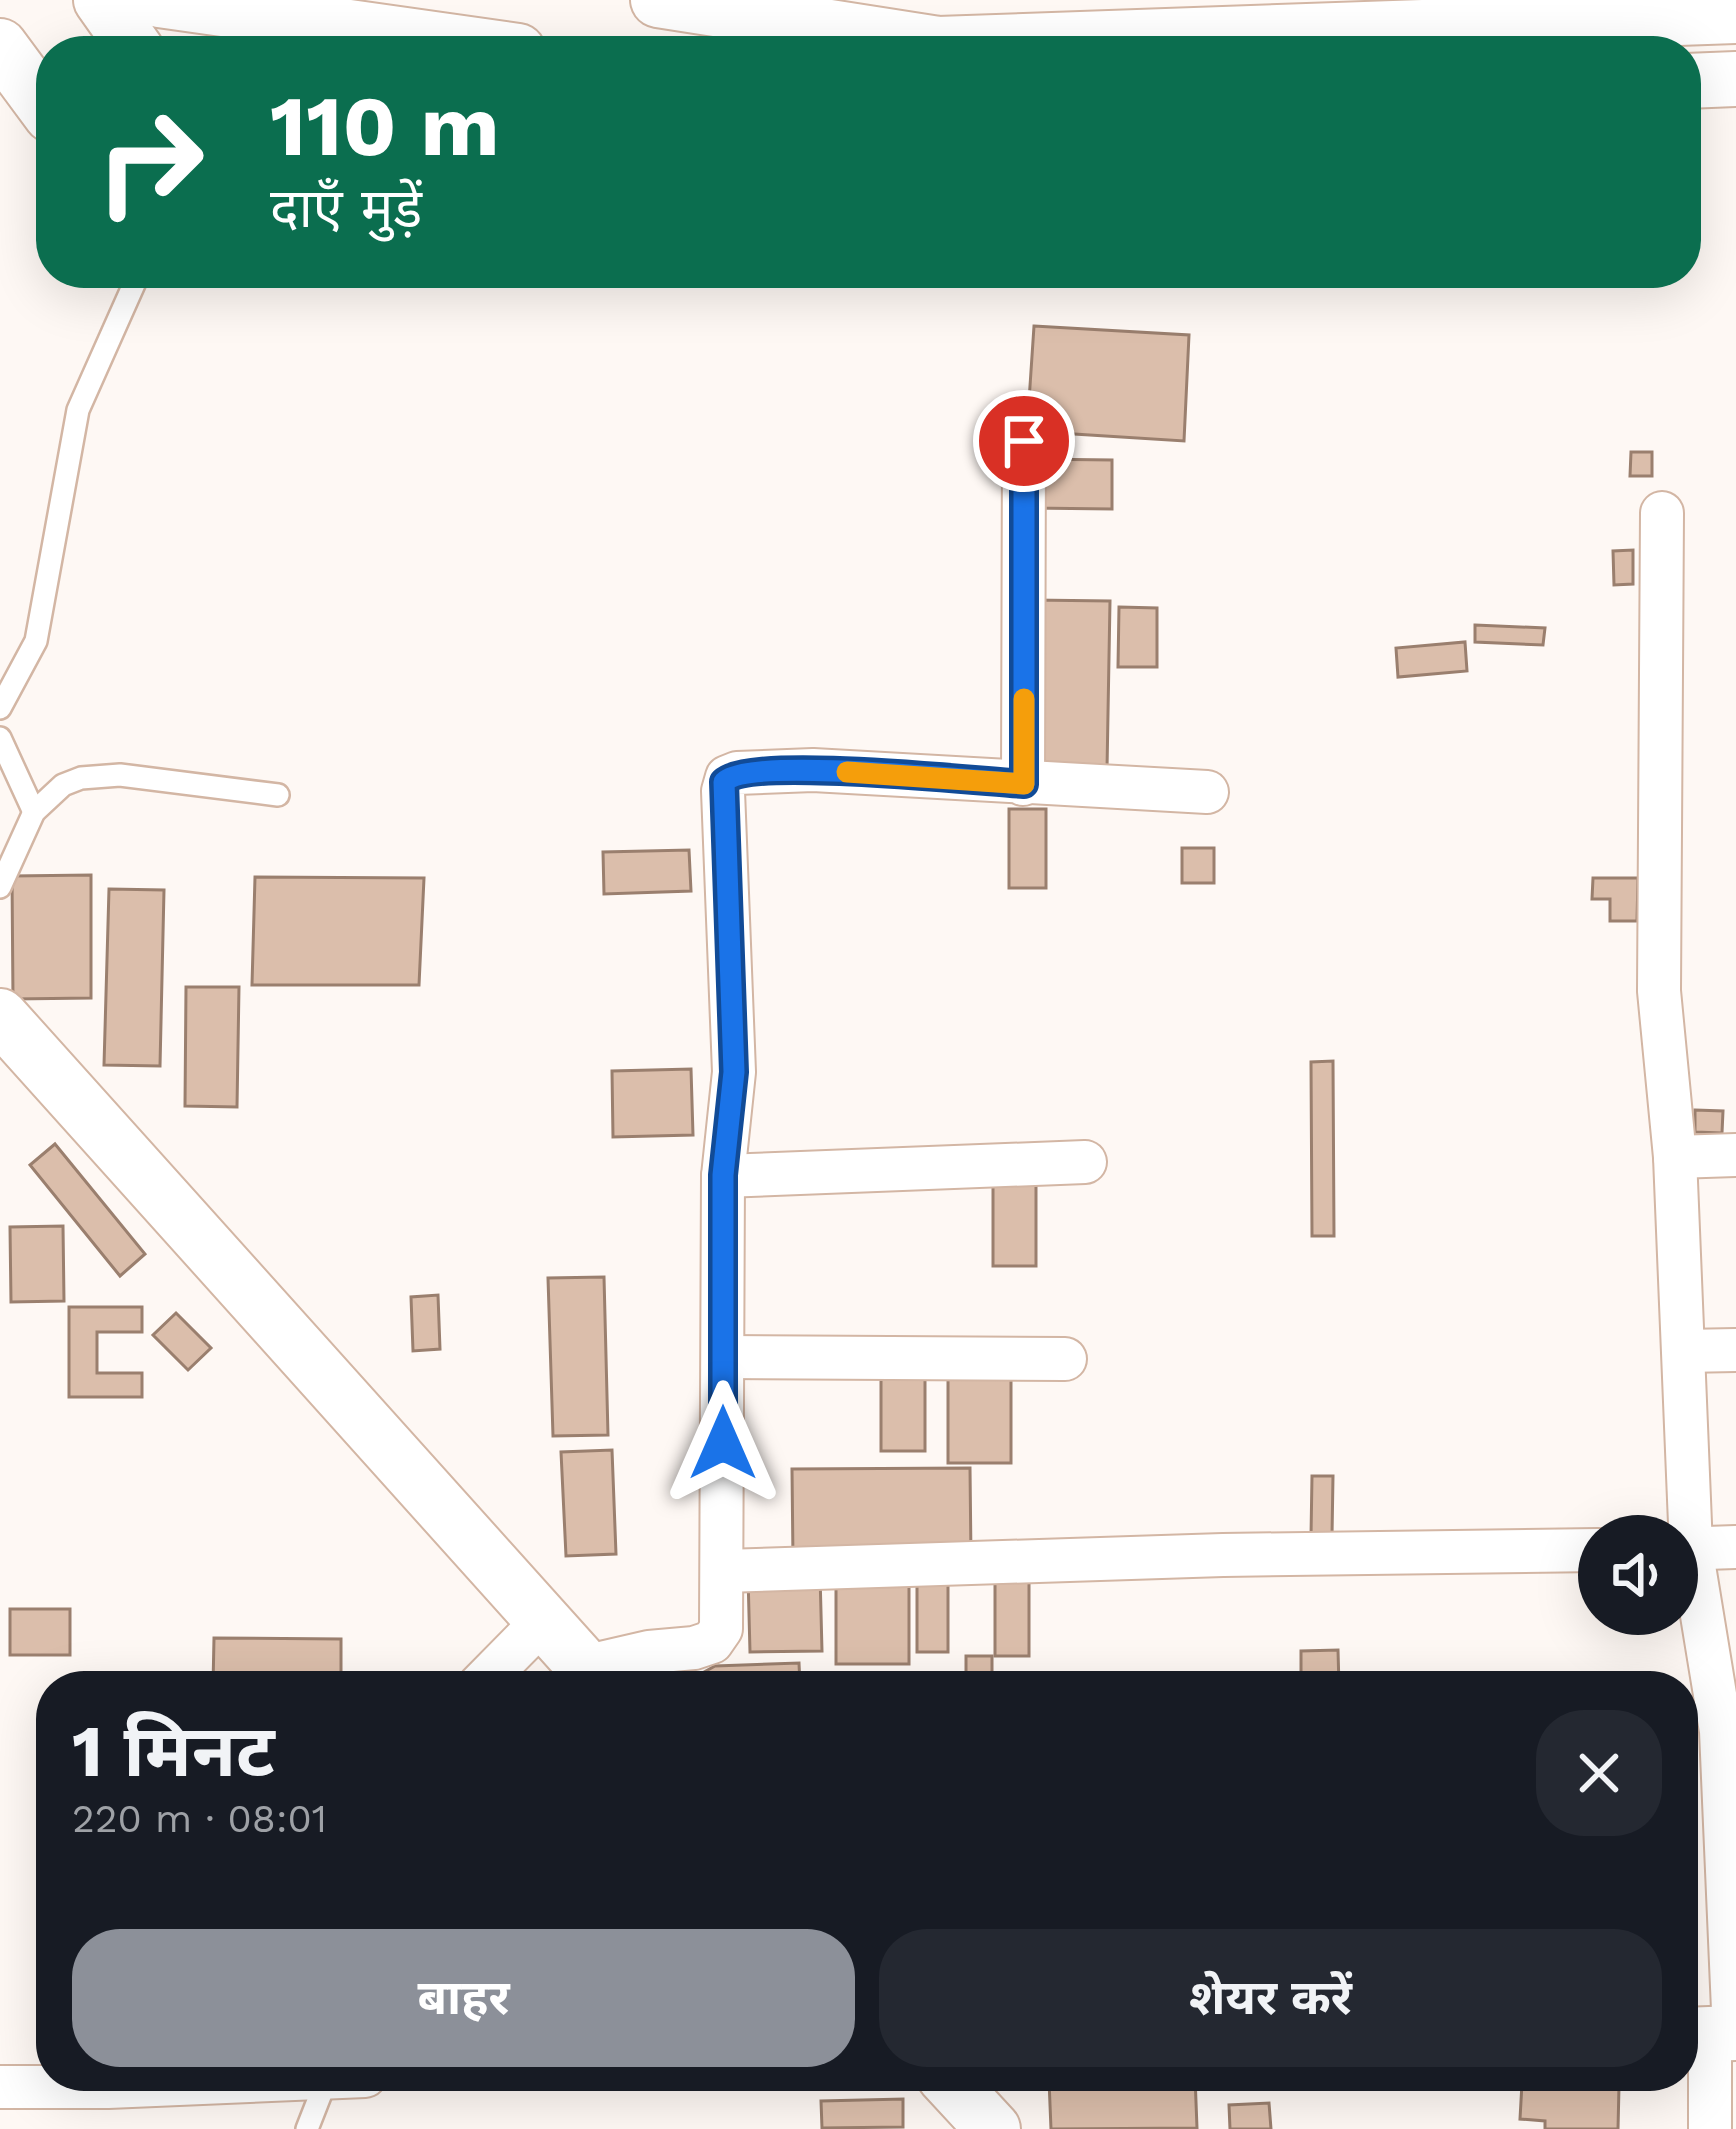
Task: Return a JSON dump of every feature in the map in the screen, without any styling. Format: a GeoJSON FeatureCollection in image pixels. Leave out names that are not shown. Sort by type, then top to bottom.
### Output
{"type":"FeatureCollection","features":[{"type":"Feature","properties":{"kind":"street"},"geometry":{"type":"LineString","coordinates":[[101,0],[126,36]]}},
{"type":"Feature","properties":{"kind":"street"},"geometry":{"type":"LineString","coordinates":[[159,0],[412,36]]}},
{"type":"Feature","properties":{"kind":"street"},"geometry":{"type":"LineString","coordinates":[[658,0],[872,36]]}},
{"type":"Feature","properties":{"kind":"street"},"geometry":{"type":"LineString","coordinates":[[1065,36],[1295,16],[1736,16]]}},
{"type":"Feature","properties":{"kind":"street"},"geometry":{"type":"LineString","coordinates":[[0,46],[36,95]]}},
{"type":"Feature","properties":{"kind":"street"},"geometry":{"type":"LineString","coordinates":[[1701,80],[1736,79]]}},
{"type":"Feature","properties":{"kind":"street"},"geometry":{"type":"LineString","coordinates":[[1024,441],[1024,784]]}},
{"type":"Feature","properties":{"kind":"street"},"geometry":{"type":"LineString","coordinates":[[1662,513],[1658,992],[1675,1157],[1684,1351],[1684,1515]]}},
{"type":"Feature","properties":{"kind":"street"},"geometry":{"type":"LineString","coordinates":[[605,1671],[649,1652],[712,1642],[721,1629],[723,1175],[734,1072],[723,791],[727,777],[813,770],[1207,792]]}},
{"type":"Feature","properties":{"kind":"street"},"geometry":{"type":"LineString","coordinates":[[0,1016],[588,1671]]}},
{"type":"Feature","properties":{"kind":"street"},"geometry":{"type":"LineString","coordinates":[[1675,1157],[1736,1155]]}},
{"type":"Feature","properties":{"kind":"street"},"geometry":{"type":"LineString","coordinates":[[723,1175],[1085,1162]]}},
{"type":"Feature","properties":{"kind":"street"},"geometry":{"type":"LineString","coordinates":[[1684,1351],[1736,1350]]}},
{"type":"Feature","properties":{"kind":"street"},"geometry":{"type":"LineString","coordinates":[[723,1358],[1065,1359]]}},
{"type":"Feature","properties":{"kind":"street"},"geometry":{"type":"LineString","coordinates":[[1698,1548],[1736,1547]]}},
{"type":"Feature","properties":{"kind":"street"},"geometry":{"type":"LineString","coordinates":[[724,1571],[1223,1555],[1578,1550]]}},
{"type":"Feature","properties":{"kind":"street"},"geometry":{"type":"LineString","coordinates":[[493,1671],[543,1621]]}},
{"type":"Feature","properties":{"kind":"street"},"geometry":{"type":"LineString","coordinates":[[1698,1635],[1731,1849],[1710,2129]]}},
{"type":"Feature","properties":{"kind":"street"},"geometry":{"type":"LineString","coordinates":[[0,2087],[36,2087]]}},
{"type":"Feature","properties":{"kind":"street"},"geometry":{"type":"LineString","coordinates":[[958,2091],[993,2129]]}},
{"type":"Feature","properties":{"kind":"lane"},"geometry":{"type":"LineString","coordinates":[[0,708],[36,640],[78,410],[132,288]]}},
{"type":"Feature","properties":{"kind":"lane"},"geometry":{"type":"LineString","coordinates":[[0,738],[34,812]]}},
{"type":"Feature","properties":{"kind":"lane"},"geometry":{"type":"LineString","coordinates":[[0,887],[34,812],[63,785],[101,776],[278,795]]}},
{"type":"Feature","properties":{"kind":"lane"},"geometry":{"type":"LineString","coordinates":[[307,2129],[322,2091]]}},
{"type":"Feature","properties":{"kind":"building"},"geometry":{"type":"Polygon","coordinates":[[[1034,326],[1189,335],[1184,441],[1027,431],[1034,326]]]}},
{"type":"Feature","properties":{"kind":"building"},"geometry":{"type":"Polygon","coordinates":[[[1631,452],[1652,452],[1652,476],[1630,476],[1631,452]]]}},
{"type":"Feature","properties":{"kind":"building"},"geometry":{"type":"Polygon","coordinates":[[[1031,459],[1112,460],[1112,509],[1030,508],[1031,459]]]}},
{"type":"Feature","properties":{"kind":"building"},"geometry":{"type":"Polygon","coordinates":[[[1633,550],[1633,584],[1614,585],[1613,551],[1633,550]]]}},
{"type":"Feature","properties":{"kind":"building"},"geometry":{"type":"Polygon","coordinates":[[[1032,600],[1110,601],[1107,770],[1029,768],[1032,600]]]}},
{"type":"Feature","properties":{"kind":"building"},"geometry":{"type":"Polygon","coordinates":[[[1119,607],[1157,608],[1157,667],[1118,667],[1119,607]]]}},
{"type":"Feature","properties":{"kind":"building"},"geometry":{"type":"Polygon","coordinates":[[[1475,625],[1545,628],[1543,645],[1475,642],[1475,625]]]}},
{"type":"Feature","properties":{"kind":"building"},"geometry":{"type":"Polygon","coordinates":[[[1465,642],[1467,671],[1398,677],[1396,648],[1465,642]]]}},
{"type":"Feature","properties":{"kind":"building"},"geometry":{"type":"Polygon","coordinates":[[[1009,809],[1046,809],[1046,888],[1009,888],[1009,809]]]}},
{"type":"Feature","properties":{"kind":"building"},"geometry":{"type":"Polygon","coordinates":[[[1182,848],[1214,848],[1214,883],[1182,883],[1182,848]]]}},
{"type":"Feature","properties":{"kind":"building"},"geometry":{"type":"Polygon","coordinates":[[[689,850],[691,891],[604,894],[603,852],[689,850]]]}},
{"type":"Feature","properties":{"kind":"building"},"geometry":{"type":"Polygon","coordinates":[[[91,875],[91,998],[13,999],[12,876],[91,875]]]}},
{"type":"Feature","properties":{"kind":"building"},"geometry":{"type":"Polygon","coordinates":[[[255,877],[424,878],[419,985],[252,985],[255,877]]]}},
{"type":"Feature","properties":{"kind":"building"},"geometry":{"type":"Polygon","coordinates":[[[1593,878],[1638,878],[1637,921],[1610,921],[1610,899],[1592,899],[1593,878]]]}},
{"type":"Feature","properties":{"kind":"building"},"geometry":{"type":"Polygon","coordinates":[[[109,889],[164,890],[160,1066],[104,1065],[109,889]]]}},
{"type":"Feature","properties":{"kind":"building"},"geometry":{"type":"Polygon","coordinates":[[[186,987],[239,987],[237,1107],[185,1106],[186,987]]]}},
{"type":"Feature","properties":{"kind":"building"},"geometry":{"type":"Polygon","coordinates":[[[1333,1061],[1334,1236],[1312,1236],[1311,1062],[1333,1061]]]}},
{"type":"Feature","properties":{"kind":"building"},"geometry":{"type":"Polygon","coordinates":[[[691,1069],[693,1135],[613,1137],[612,1071],[691,1069]]]}},
{"type":"Feature","properties":{"kind":"building"},"geometry":{"type":"Polygon","coordinates":[[[1695,1110],[1723,1111],[1722,1133],[1695,1132],[1695,1110]]]}},
{"type":"Feature","properties":{"kind":"building"},"geometry":{"type":"Polygon","coordinates":[[[55,1144],[145,1254],[120,1276],[30,1165],[55,1144]]]}},
{"type":"Feature","properties":{"kind":"building"},"geometry":{"type":"Polygon","coordinates":[[[993,1185],[1036,1185],[1036,1266],[993,1266],[993,1185]]]}},
{"type":"Feature","properties":{"kind":"building"},"geometry":{"type":"Polygon","coordinates":[[[63,1226],[64,1301],[11,1302],[10,1227],[63,1226]]]}},
{"type":"Feature","properties":{"kind":"building"},"geometry":{"type":"Polygon","coordinates":[[[604,1277],[608,1435],[553,1436],[548,1278],[604,1277]]]}},
{"type":"Feature","properties":{"kind":"building"},"geometry":{"type":"Polygon","coordinates":[[[438,1295],[440,1349],[413,1351],[411,1297],[438,1295]]]}},
{"type":"Feature","properties":{"kind":"building"},"geometry":{"type":"Polygon","coordinates":[[[69,1307],[142,1307],[142,1332],[97,1332],[97,1373],[142,1373],[142,1397],[69,1397],[69,1307]]]}},
{"type":"Feature","properties":{"kind":"building"},"geometry":{"type":"Polygon","coordinates":[[[176,1313],[211,1348],[188,1370],[153,1335],[176,1313]]]}},
{"type":"Feature","properties":{"kind":"building"},"geometry":{"type":"Polygon","coordinates":[[[881,1367],[925,1367],[925,1451],[881,1451],[881,1367]]]}},
{"type":"Feature","properties":{"kind":"building"},"geometry":{"type":"Polygon","coordinates":[[[948,1372],[1011,1372],[1011,1463],[948,1463],[948,1372]]]}},
{"type":"Feature","properties":{"kind":"building"},"geometry":{"type":"Polygon","coordinates":[[[612,1450],[616,1554],[566,1556],[561,1452],[612,1450]]]}},
{"type":"Feature","properties":{"kind":"building"},"geometry":{"type":"Polygon","coordinates":[[[970,1468],[971,1558],[793,1560],[792,1469],[970,1468]]]}},
{"type":"Feature","properties":{"kind":"building"},"geometry":{"type":"Polygon","coordinates":[[[1312,1476],[1333,1476],[1332,1536],[1311,1536],[1312,1476]]]}},
{"type":"Feature","properties":{"kind":"building"},"geometry":{"type":"Polygon","coordinates":[[[836,1573],[909,1573],[909,1664],[836,1664],[836,1573]]]}},
{"type":"Feature","properties":{"kind":"building"},"geometry":{"type":"Polygon","coordinates":[[[917,1573],[948,1573],[948,1652],[917,1652],[917,1573]]]}},
{"type":"Feature","properties":{"kind":"building"},"geometry":{"type":"Polygon","coordinates":[[[995,1573],[1029,1573],[1029,1656],[995,1656],[995,1573]]]}},
{"type":"Feature","properties":{"kind":"building"},"geometry":{"type":"Polygon","coordinates":[[[820,1574],[822,1651],[750,1652],[748,1576],[820,1574]]]}},
{"type":"Feature","properties":{"kind":"building"},"geometry":{"type":"Polygon","coordinates":[[[10,1609],[70,1609],[70,1655],[10,1655],[10,1609]]]}},
{"type":"Feature","properties":{"kind":"building"},"geometry":{"type":"Polygon","coordinates":[[[214,1638],[341,1639],[341,1671],[213,1671],[214,1638]]]}},
{"type":"Feature","properties":{"kind":"building"},"geometry":{"type":"Polygon","coordinates":[[[1338,1650],[1339,1671],[1301,1671],[1301,1651],[1338,1650]]]}},
{"type":"Feature","properties":{"kind":"building"},"geometry":{"type":"Polygon","coordinates":[[[966,1656],[992,1656],[992,1671],[966,1671],[966,1656]]]}},
{"type":"Feature","properties":{"kind":"building"},"geometry":{"type":"Polygon","coordinates":[[[799,1663],[799,1671],[706,1671],[715,1666],[799,1663]]]}},
{"type":"Feature","properties":{"kind":"building"},"geometry":{"type":"Polygon","coordinates":[[[1049,2091],[1196,2091],[1197,2128],[1051,2129],[1049,2091]]]}},
{"type":"Feature","properties":{"kind":"building"},"geometry":{"type":"Polygon","coordinates":[[[1522,2091],[1619,2091],[1618,2129],[1545,2129],[1545,2121],[1520,2119],[1522,2091]]]}},
{"type":"Feature","properties":{"kind":"building"},"geometry":{"type":"Polygon","coordinates":[[[903,2099],[903,2127],[822,2128],[821,2101],[903,2099]]]}},
{"type":"Feature","properties":{"kind":"building"},"geometry":{"type":"Polygon","coordinates":[[[1269,2103],[1271,2129],[1230,2129],[1229,2105],[1269,2103]]]}},
{"type":"Feature","properties":{"kind":"slow traffic"},"geometry":{"type":"LineString","coordinates":[[847,772],[1024,784],[1024,699]]}},
{"type":"Feature","properties":{"kind":"route"},"geometry":{"type":"LineString","coordinates":[[723,1443],[723,1175],[734,1072],[724,782],[737,773],[813,770],[1024,784],[1024,441]]}}]}
